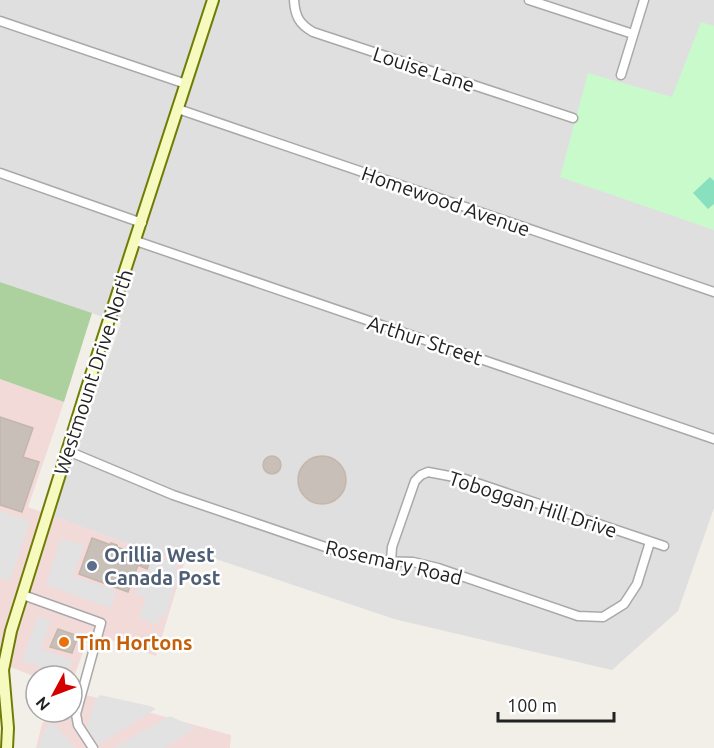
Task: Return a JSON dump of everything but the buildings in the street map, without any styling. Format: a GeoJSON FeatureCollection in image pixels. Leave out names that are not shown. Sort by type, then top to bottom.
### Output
{"type":"FeatureCollection","features":[{"type":"Feature","properties":{"kind":"street","name":"Westmount Drive North"},"geometry":{"type":"LineString","coordinates":[[7,748],[7,709],[3,670],[6,650],[213,0]]}},
{"type":"Feature","properties":{"kind":"street","name":"Louise Lane"},"geometry":{"type":"LineString","coordinates":[[294,0],[295,14],[299,21],[313,32],[573,118]]}},
{"type":"Feature","properties":{"kind":"street"},"geometry":{"type":"LineString","coordinates":[[530,0],[633,34]]}},
{"type":"Feature","properties":{"kind":"street"},"geometry":{"type":"LineString","coordinates":[[621,75],[644,0]]}},
{"type":"Feature","properties":{"kind":"street"},"geometry":{"type":"LineString","coordinates":[[0,21],[186,84]]}},
{"type":"Feature","properties":{"kind":"street","name":"Homewood Avenue"},"geometry":{"type":"LineString","coordinates":[[178,109],[714,292]]}},
{"type":"Feature","properties":{"kind":"street"},"geometry":{"type":"LineString","coordinates":[[0,173],[142,223]]}},
{"type":"Feature","properties":{"kind":"street","name":"Arthur Street"},"geometry":{"type":"LineString","coordinates":[[135,241],[714,439]]}},
{"type":"Feature","properties":{"kind":"street","name":"Rosemary Road"},"geometry":{"type":"LineString","coordinates":[[68,451],[173,495],[340,552],[378,561],[413,562],[438,568],[578,616],[603,617],[624,604],[637,584],[650,542]]}},
{"type":"Feature","properties":{"kind":"street","name":"Toboggan Hill Drive"},"geometry":{"type":"LineString","coordinates":[[391,561],[392,547],[415,481],[420,475],[428,472],[465,479],[664,546]]}},
{"type":"Feature","properties":{"kind":"street"},"geometry":{"type":"LineString","coordinates":[[23,595],[101,622],[76,714],[78,725],[93,748]]}},
{"type":"Feature","properties":{"kind":"street"},"geometry":{"type":"LineString","coordinates":[[0,730],[7,709]]}},
{"type":"Feature","properties":{"kind":"shaded area"},"geometry":{"type":"Polygon","coordinates":[[[0,0],[714,0],[714,508],[678,611],[612,670],[394,619],[192,551],[184,564],[52,516],[121,323],[0,282],[0,0]]]}},
{"type":"Feature","properties":{"kind":"shaded area"},"geometry":{"type":"Polygon","coordinates":[[[0,379],[64,402],[28,507],[184,564],[156,656],[90,632],[79,664],[24,664],[24,672],[0,663],[0,379]]]}},
{"type":"Feature","properties":{"kind":"shaded area"},"geometry":{"type":"Polygon","coordinates":[[[0,511],[30,521],[10,581],[0,578],[0,511]]]}},
{"type":"Feature","properties":{"kind":"shaded area"},"geometry":{"type":"Polygon","coordinates":[[[61,538],[84,545],[73,576],[116,591],[111,608],[46,585],[61,538]]]}},
{"type":"Feature","properties":{"kind":"shaded area"},"geometry":{"type":"Polygon","coordinates":[[[165,559],[178,564],[175,571],[179,572],[166,615],[159,618],[157,625],[139,618],[146,597],[135,594],[144,571],[147,572],[151,563],[162,566],[165,559]]]}},
{"type":"Feature","properties":{"kind":"shaded area"},"geometry":{"type":"Polygon","coordinates":[[[38,616],[51,621],[41,649],[73,660],[72,664],[31,664],[22,661],[38,616]]]}},
{"type":"Feature","properties":{"kind":"shaded area"},"geometry":{"type":"Polygon","coordinates":[[[84,694],[231,735],[230,748],[36,748],[42,724],[84,724],[84,694]]]}},
{"type":"Feature","properties":{"kind":"shaded area"},"geometry":{"type":"Polygon","coordinates":[[[100,695],[156,709],[98,745],[87,728],[95,701],[100,695]]]}},
{"type":"Feature","properties":{"kind":"shaded area"},"geometry":{"type":"Polygon","coordinates":[[[170,716],[196,728],[164,748],[113,748],[170,716]]]}},
{"type":"Feature","properties":{"kind":"shaded area"},"geometry":{"type":"Polygon","coordinates":[[[50,724],[55,724],[75,748],[38,748],[44,731],[50,724]]]}},
{"type":"Feature","properties":{"kind":"green space"},"geometry":{"type":"Polygon","coordinates":[[[701,22],[714,26],[714,230],[560,177],[588,73],[672,97],[701,22]]]}},
{"type":"Feature","properties":{"kind":"green space"},"geometry":{"type":"Polygon","coordinates":[[[710,177],[714,181],[714,204],[708,209],[693,193],[710,177]]]}},
{"type":"Feature","properties":{"kind":"green space"},"geometry":{"type":"Polygon","coordinates":[[[0,282],[92,313],[64,402],[0,379],[0,282]]]}},
{"type":"Feature","properties":{"kind":"place","name":"Orillia West Canada Post"},"geometry":{"type":"Point","coordinates":[92,566]}},
{"type":"Feature","properties":{"kind":"place","name":"Tim Hortons"},"geometry":{"type":"Point","coordinates":[64,642]}}]}
